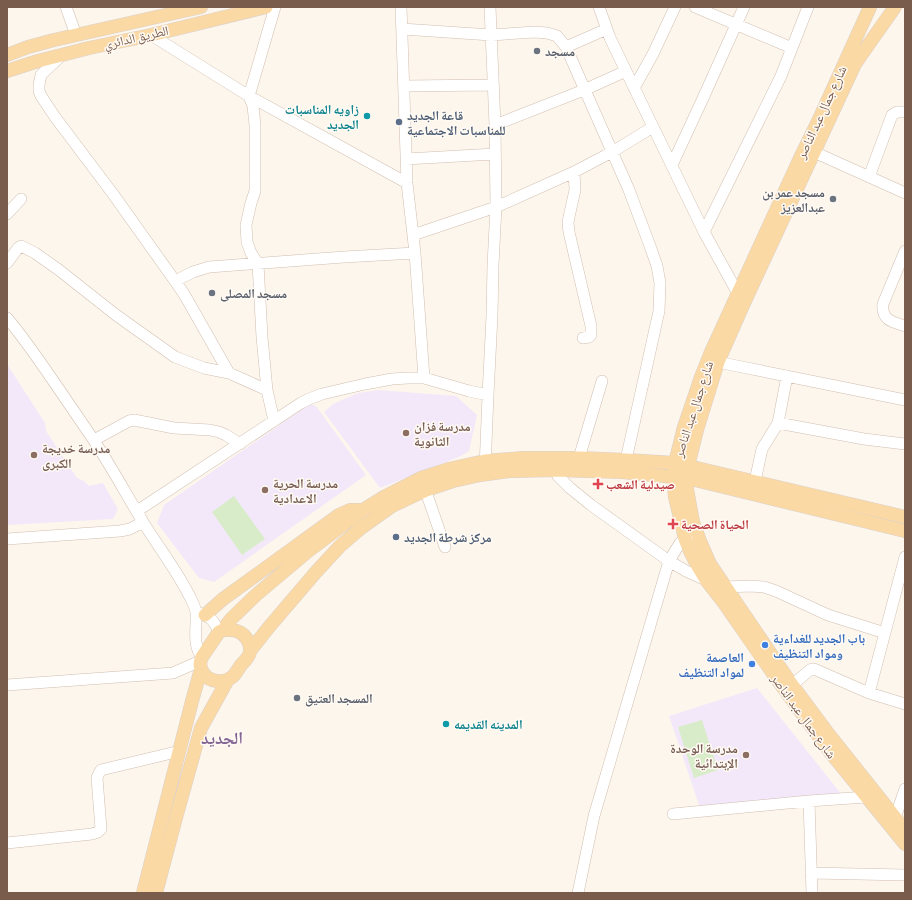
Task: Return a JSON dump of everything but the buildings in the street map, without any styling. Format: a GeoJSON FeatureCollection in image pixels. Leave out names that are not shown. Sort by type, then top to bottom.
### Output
{"type":"FeatureCollection","features":[{"type":"Feature","properties":{"kind":"main road","name":"الطريق الدائري"},"geometry":{"type":"LineString","coordinates":[[7,55],[54,40],[162,12],[201,7]]}},
{"type":"Feature","properties":{"kind":"main road","name":"الطريق الدائري"},"geometry":{"type":"LineString","coordinates":[[7,71],[38,60],[151,35],[266,7]]}},
{"type":"Feature","properties":{"kind":"main road","name":"شارع جمال عبد الناصر"},"geometry":{"type":"LineString","coordinates":[[895,7],[855,64],[814,152],[741,298],[711,352],[684,427],[675,463],[683,474],[696,530],[710,564],[792,685],[827,732],[905,830]]}},
{"type":"Feature","properties":{"kind":"main road","name":"شارع جمال عبد الناصر"},"geometry":{"type":"LineString","coordinates":[[869,8],[801,156],[741,298],[718,362],[683,474],[674,487],[685,539],[696,564],[706,580],[830,752],[905,844]]}},
{"type":"Feature","properties":{"kind":"main road"},"geometry":{"type":"LineString","coordinates":[[887,19],[897,12],[905,9]]}},
{"type":"Feature","properties":{"kind":"main road"},"geometry":{"type":"LineString","coordinates":[[201,662],[205,675],[211,680],[219,682],[232,678],[250,651],[269,627],[340,546],[361,528],[392,506],[449,469],[485,468],[523,458],[555,464],[622,472],[683,474],[755,481],[905,517]]}},
{"type":"Feature","properties":{"kind":"main road"},"geometry":{"type":"LineString","coordinates":[[555,464],[579,458],[675,463]]}},
{"type":"Feature","properties":{"kind":"main road"},"geometry":{"type":"LineString","coordinates":[[683,474],[761,496],[905,531]]}},
{"type":"Feature","properties":{"kind":"main road"},"geometry":{"type":"LineString","coordinates":[[143,893],[180,751],[201,662],[222,631],[231,619],[256,595],[307,552],[363,510],[384,497],[424,484]]}},
{"type":"Feature","properties":{"kind":"main road"},"geometry":{"type":"LineString","coordinates":[[200,613],[223,599],[267,568],[343,512],[350,510],[363,510]]}},
{"type":"Feature","properties":{"kind":"main road"},"geometry":{"type":"LineString","coordinates":[[222,631],[232,629],[245,636],[249,643],[250,651]]}},
{"type":"Feature","properties":{"kind":"main road"},"geometry":{"type":"LineString","coordinates":[[156,893],[201,728],[227,680]]}},
{"type":"Feature","properties":{"kind":"street"},"geometry":{"type":"LineString","coordinates":[[66,7],[76,35]]}},
{"type":"Feature","properties":{"kind":"street"},"geometry":{"type":"LineString","coordinates":[[274,421],[267,390],[262,337],[258,264],[248,247],[246,225],[254,191],[256,170],[255,125],[253,106],[249,96],[275,7]]}},
{"type":"Feature","properties":{"kind":"street"},"geometry":{"type":"LineString","coordinates":[[402,7],[407,183],[415,253],[424,378]]}},
{"type":"Feature","properties":{"kind":"street"},"geometry":{"type":"LineString","coordinates":[[485,468],[496,207],[495,125],[490,7]]}},
{"type":"Feature","properties":{"kind":"street"},"geometry":{"type":"LineString","coordinates":[[599,7],[626,71],[704,232],[741,298]]}},
{"type":"Feature","properties":{"kind":"street"},"geometry":{"type":"LineString","coordinates":[[634,88],[653,54],[675,7]]}},
{"type":"Feature","properties":{"kind":"street"},"geometry":{"type":"LineString","coordinates":[[694,7],[792,48]]}},
{"type":"Feature","properties":{"kind":"street"},"geometry":{"type":"LineString","coordinates":[[672,165],[744,7]]}},
{"type":"Feature","properties":{"kind":"street"},"geometry":{"type":"LineString","coordinates":[[704,232],[781,76],[808,7]]}},
{"type":"Feature","properties":{"kind":"street"},"geometry":{"type":"LineString","coordinates":[[402,29],[491,35],[547,32],[557,36],[566,47],[645,232],[657,266],[660,283],[660,311],[626,460]]}},
{"type":"Feature","properties":{"kind":"street"},"geometry":{"type":"LineString","coordinates":[[566,47],[607,29]]}},
{"type":"Feature","properties":{"kind":"street"},"geometry":{"type":"LineString","coordinates":[[151,35],[249,96],[407,183]]}},
{"type":"Feature","properties":{"kind":"street"},"geometry":{"type":"LineString","coordinates":[[63,54],[41,75],[39,85],[41,96],[55,118],[113,194],[184,294],[229,373]]}},
{"type":"Feature","properties":{"kind":"street"},"geometry":{"type":"LineString","coordinates":[[495,125],[584,90],[626,71]]}},
{"type":"Feature","properties":{"kind":"street"},"geometry":{"type":"LineString","coordinates":[[404,86],[493,85]]}},
{"type":"Feature","properties":{"kind":"street"},"geometry":{"type":"LineString","coordinates":[[869,177],[892,115],[897,112],[905,112]]}},
{"type":"Feature","properties":{"kind":"street"},"geometry":{"type":"LineString","coordinates":[[413,235],[496,207],[574,172],[654,127]]}},
{"type":"Feature","properties":{"kind":"street"},"geometry":{"type":"LineString","coordinates":[[814,152],[905,193]]}},
{"type":"Feature","properties":{"kind":"street"},"geometry":{"type":"LineString","coordinates":[[406,159],[495,154]]}},
{"type":"Feature","properties":{"kind":"street"},"geometry":{"type":"LineString","coordinates":[[574,172],[575,190],[568,223],[591,326],[591,335],[583,338]]}},
{"type":"Feature","properties":{"kind":"street"},"geometry":{"type":"LineString","coordinates":[[7,214],[21,199]]}},
{"type":"Feature","properties":{"kind":"street"},"geometry":{"type":"LineString","coordinates":[[7,263],[18,248],[21,246],[26,247],[59,270],[116,315],[176,357],[204,368],[229,373],[267,390]]}},
{"type":"Feature","properties":{"kind":"street"},"geometry":{"type":"LineString","coordinates":[[905,251],[882,308],[889,321],[905,326]]}},
{"type":"Feature","properties":{"kind":"street"},"geometry":{"type":"LineString","coordinates":[[175,281],[193,272],[209,267],[415,253]]}},
{"type":"Feature","properties":{"kind":"street"},"geometry":{"type":"LineString","coordinates":[[7,318],[41,363],[94,440],[143,522],[172,566],[191,600],[200,613],[215,622],[222,631]]}},
{"type":"Feature","properties":{"kind":"street"},"geometry":{"type":"LineString","coordinates":[[718,362],[905,400]]}},
{"type":"Feature","properties":{"kind":"street"},"geometry":{"type":"LineString","coordinates":[[755,481],[762,449],[778,423],[787,376]]}},
{"type":"Feature","properties":{"kind":"street"},"geometry":{"type":"LineString","coordinates":[[137,511],[301,403],[322,394],[392,379],[424,378],[488,395]]}},
{"type":"Feature","properties":{"kind":"street"},"geometry":{"type":"LineString","coordinates":[[579,458],[602,381]]}},
{"type":"Feature","properties":{"kind":"street"},"geometry":{"type":"LineString","coordinates":[[94,440],[129,421],[134,420],[158,426],[215,431],[226,435],[240,444]]}},
{"type":"Feature","properties":{"kind":"street"},"geometry":{"type":"LineString","coordinates":[[778,423],[864,439],[905,444]]}},
{"type":"Feature","properties":{"kind":"street"},"geometry":{"type":"LineString","coordinates":[[555,464],[558,476],[563,482],[591,505],[669,561],[706,580]]}},
{"type":"Feature","properties":{"kind":"street"},"geometry":{"type":"LineString","coordinates":[[424,484],[446,547]]}},
{"type":"Feature","properties":{"kind":"street"},"geometry":{"type":"LineString","coordinates":[[7,539],[120,530],[130,528],[143,522]]}},
{"type":"Feature","properties":{"kind":"street"},"geometry":{"type":"LineString","coordinates":[[578,893],[594,816],[669,561],[677,547],[696,530]]}},
{"type":"Feature","properties":{"kind":"street"},"geometry":{"type":"LineString","coordinates":[[869,693],[905,557]]}},
{"type":"Feature","properties":{"kind":"street"},"geometry":{"type":"LineString","coordinates":[[725,587],[764,587],[828,615],[885,634]]}},
{"type":"Feature","properties":{"kind":"street"},"geometry":{"type":"LineString","coordinates":[[7,685],[166,673],[201,662],[196,646],[196,636],[200,613]]}},
{"type":"Feature","properties":{"kind":"street"},"geometry":{"type":"LineString","coordinates":[[792,685],[812,669],[869,693],[905,704]]}},
{"type":"Feature","properties":{"kind":"street"},"geometry":{"type":"LineString","coordinates":[[7,843],[92,834],[98,832],[101,829],[97,778],[101,770],[180,751]]}},
{"type":"Feature","properties":{"kind":"street"},"geometry":{"type":"LineString","coordinates":[[895,818],[905,789]]}},
{"type":"Feature","properties":{"kind":"street"},"geometry":{"type":"LineString","coordinates":[[673,814],[866,797]]}},
{"type":"Feature","properties":{"kind":"street"},"geometry":{"type":"LineString","coordinates":[[809,801],[812,893]]}},
{"type":"Feature","properties":{"kind":"street"},"geometry":{"type":"LineString","coordinates":[[811,874],[905,875]]}},
{"type":"Feature","properties":{"kind":"shaded area","name":"مدرسة خديجة الكبرى"},"geometry":{"type":"Polygon","coordinates":[[[7,364],[45,423],[46,431],[77,478],[84,481],[89,486],[103,483],[118,509],[113,519],[7,525],[7,364]]]}},
{"type":"Feature","properties":{"kind":"shaded area","name":"مدرسة فزان الثانوية"},"geometry":{"type":"Polygon","coordinates":[[[378,390],[456,396],[477,415],[469,451],[461,456],[380,488],[324,412],[333,404],[358,393],[378,390]]]}},
{"type":"Feature","properties":{"kind":"shaded area","name":"مدرسة الحرية الاعدادية"},"geometry":{"type":"Polygon","coordinates":[[[310,404],[316,406],[366,475],[214,582],[199,578],[157,523],[164,505],[310,404]]]}},
{"type":"Feature","properties":{"kind":"shaded area","name":"مدرسة الوحدة الإبتدائية"},"geometry":{"type":"Polygon","coordinates":[[[757,688],[842,795],[700,808],[669,716],[757,688]]]}},
{"type":"Feature","properties":{"kind":"green space"},"geometry":{"type":"Polygon","coordinates":[[[234,496],[265,539],[242,555],[212,512],[234,496]]]}},
{"type":"Feature","properties":{"kind":"green space"},"geometry":{"type":"Polygon","coordinates":[[[702,720],[718,770],[694,778],[678,727],[702,720]]]}},
{"type":"Feature","properties":{"kind":"place","name":"مسجد"},"geometry":{"type":"Point","coordinates":[537,51]}},
{"type":"Feature","properties":{"kind":"place","name":"زاويه المناسبات الجديد"},"geometry":{"type":"Point","coordinates":[367,116]}},
{"type":"Feature","properties":{"kind":"place","name":"قاعة الجديد للمناسبات الاجتماعية"},"geometry":{"type":"Point","coordinates":[399,122]}},
{"type":"Feature","properties":{"kind":"place","name":"مسجد عمر بن عبدالعزيز"},"geometry":{"type":"Point","coordinates":[833,199]}},
{"type":"Feature","properties":{"kind":"place","name":"مسجد المصلى"},"geometry":{"type":"Point","coordinates":[212,293]}},
{"type":"Feature","properties":{"kind":"place","name":"مدرسة فزان الثانوية"},"geometry":{"type":"Point","coordinates":[406,433]}},
{"type":"Feature","properties":{"kind":"place","name":"مدرسة خديجة الكبرى"},"geometry":{"type":"Point","coordinates":[34,455]}},
{"type":"Feature","properties":{"kind":"place","name":"صيدلية الشعب"},"geometry":{"type":"Point","coordinates":[598,484]}},
{"type":"Feature","properties":{"kind":"place","name":"مدرسة الحرية الاعدادية"},"geometry":{"type":"Point","coordinates":[265,490]}},
{"type":"Feature","properties":{"kind":"place","name":"الحياة الصحية"},"geometry":{"type":"Point","coordinates":[673,524]}},
{"type":"Feature","properties":{"kind":"place","name":"مركز شرطة الجديد"},"geometry":{"type":"Point","coordinates":[396,537]}},
{"type":"Feature","properties":{"kind":"place","name":"باب الجديد للغداءية ومواد التنظيف"},"geometry":{"type":"Point","coordinates":[765,645]}},
{"type":"Feature","properties":{"kind":"place","name":"العاصمة لمواد التنظيف"},"geometry":{"type":"Point","coordinates":[752,664]}},
{"type":"Feature","properties":{"kind":"place","name":"المسجد العتيق"},"geometry":{"type":"Point","coordinates":[297,698]}},
{"type":"Feature","properties":{"kind":"place","name":"المدينه القديمه"},"geometry":{"type":"Point","coordinates":[446,724]}},
{"type":"Feature","properties":{"kind":"place","name":"مدرسة الوحدة الإبتدائية"},"geometry":{"type":"Point","coordinates":[746,755]}},
{"type":"Feature","properties":{"kind":"district","name":"الجديد"},"geometry":{"type":"Point","coordinates":[222,738]}}]}
